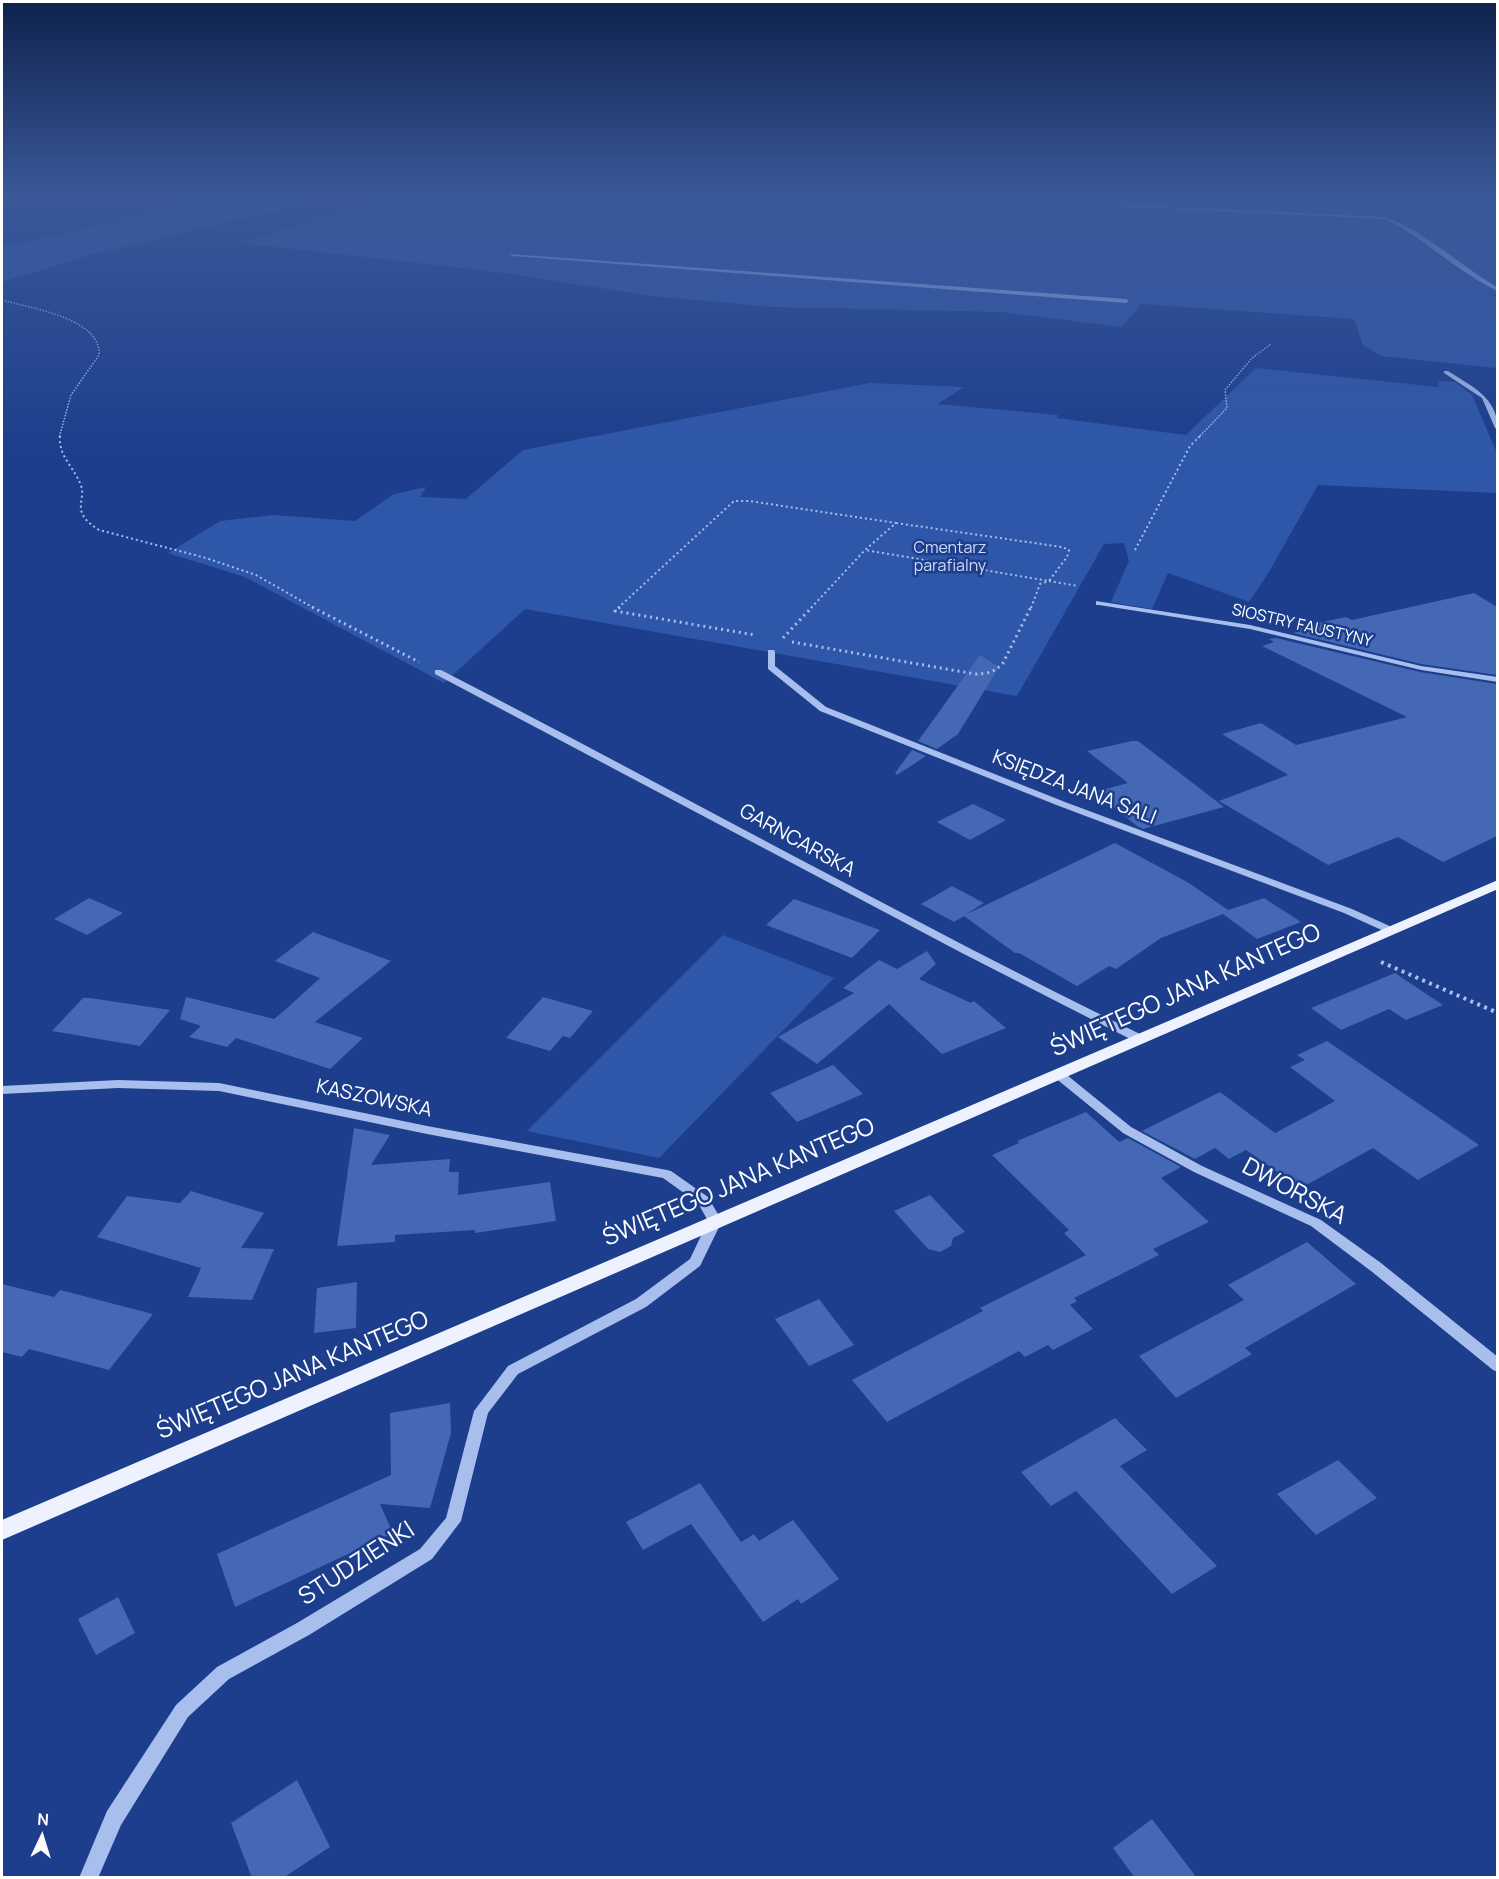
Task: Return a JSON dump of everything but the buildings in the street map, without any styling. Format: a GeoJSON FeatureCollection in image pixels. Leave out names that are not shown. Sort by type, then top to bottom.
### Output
{"type":"FeatureCollection","features":[{"type":"Feature","properties":{"kind":"main road","name":"ŚWIĘTEGO JANA KANTEGO"},"geometry":{"type":"LineString","coordinates":[[2,1530],[1497,884]]}},
{"type":"Feature","properties":{"kind":"street"},"geometry":{"type":"LineString","coordinates":[[1446,372],[1484,397],[1497,428]]}},
{"type":"Feature","properties":{"kind":"street","name":"SIOSTRY FAUSTYNY"},"geometry":{"type":"LineString","coordinates":[[1099,603],[1250,627],[1421,669],[1497,680]]}},
{"type":"Feature","properties":{"kind":"street","name":"KSIĘDZA JANA SALI"},"geometry":{"type":"LineString","coordinates":[[771,652],[771,668],[824,709],[1062,804],[1348,911],[1390,930]]}},
{"type":"Feature","properties":{"kind":"street","name":"GARNCARSKA"},"geometry":{"type":"LineString","coordinates":[[438,672],[729,824],[940,939],[1140,1039]]}},
{"type":"Feature","properties":{"kind":"street","name":"DWORSKA"},"geometry":{"type":"LineString","coordinates":[[1058,1074],[1127,1130],[1198,1169],[1316,1223],[1376,1267],[1497,1366]]}},
{"type":"Feature","properties":{"kind":"street","name":"KASZOWSKA"},"geometry":{"type":"LineString","coordinates":[[2,1090],[117,1084],[219,1087],[427,1130],[667,1174],[703,1200],[715,1221]]}},
{"type":"Feature","properties":{"kind":"street","name":"STUDZIENKI"},"geometry":{"type":"LineString","coordinates":[[88,1878],[114,1818],[182,1711],[223,1672],[303,1629],[426,1554],[453,1521],[481,1411],[513,1370],[641,1303],[694,1262],[715,1221]]}},
{"type":"Feature","properties":{"kind":"path"},"geometry":{"type":"LineString","coordinates":[[2,300],[78,323],[90,329],[100,349],[99,355],[71,395],[59,439],[64,459],[76,474],[82,490],[81,511],[87,521],[99,530],[119,537],[206,558],[256,575],[312,608],[438,672]]}},
{"type":"Feature","properties":{"kind":"path"},"geometry":{"type":"LineString","coordinates":[[1135,550],[1190,446],[1227,408],[1225,390],[1252,358],[1271,344]]}},
{"type":"Feature","properties":{"kind":"path"},"geometry":{"type":"LineString","coordinates":[[734,501],[749,501],[897,522],[1062,547],[1069,550],[1068,557],[1049,581],[1040,584],[1024,627],[1000,668],[985,674],[975,674],[615,612],[734,501]]}},
{"type":"Feature","properties":{"kind":"path"},"geometry":{"type":"LineString","coordinates":[[771,652],[865,550],[897,522]]}},
{"type":"Feature","properties":{"kind":"path"},"geometry":{"type":"LineString","coordinates":[[865,550],[1078,586]]}},
{"type":"Feature","properties":{"kind":"path"},"geometry":{"type":"LineString","coordinates":[[1375,959],[1497,1012]]}},
{"type":"Feature","properties":{"kind":"green space"},"geometry":{"type":"Polygon","coordinates":[[[567,283],[1497,283],[1497,296],[1484,289],[1497,298],[1497,368],[1381,356],[1363,345],[1354,319],[1141,304],[1122,327],[1001,312],[773,307],[650,296],[567,283]]]}},
{"type":"Feature","properties":{"kind":"green space","name":"Cmentarz parafialny"},"geometry":{"type":"Polygon","coordinates":[[[1256,368],[1438,387],[1439,381],[1455,382],[1472,395],[1497,453],[1497,493],[1318,485],[1269,572],[1249,602],[1168,573],[1152,609],[1111,602],[1129,561],[1124,543],[1104,544],[1017,696],[525,609],[444,683],[245,577],[168,553],[220,521],[274,515],[355,521],[394,494],[426,487],[420,497],[466,499],[523,450],[870,383],[964,387],[938,404],[1058,415],[1057,418],[1186,435],[1256,368]]]}},
{"type":"Feature","properties":{"kind":"green space"},"geometry":{"type":"Polygon","coordinates":[[[723,935],[834,978],[659,1158],[527,1131],[723,935]]]}},
{"type":"Feature","properties":{"kind":"waterway"},"geometry":{"type":"LineString","coordinates":[[882,283],[1126,301]]}},
{"type":"Feature","properties":{"kind":"waterway"},"geometry":{"type":"LineString","coordinates":[[1485,283],[1498,290]]}}]}
